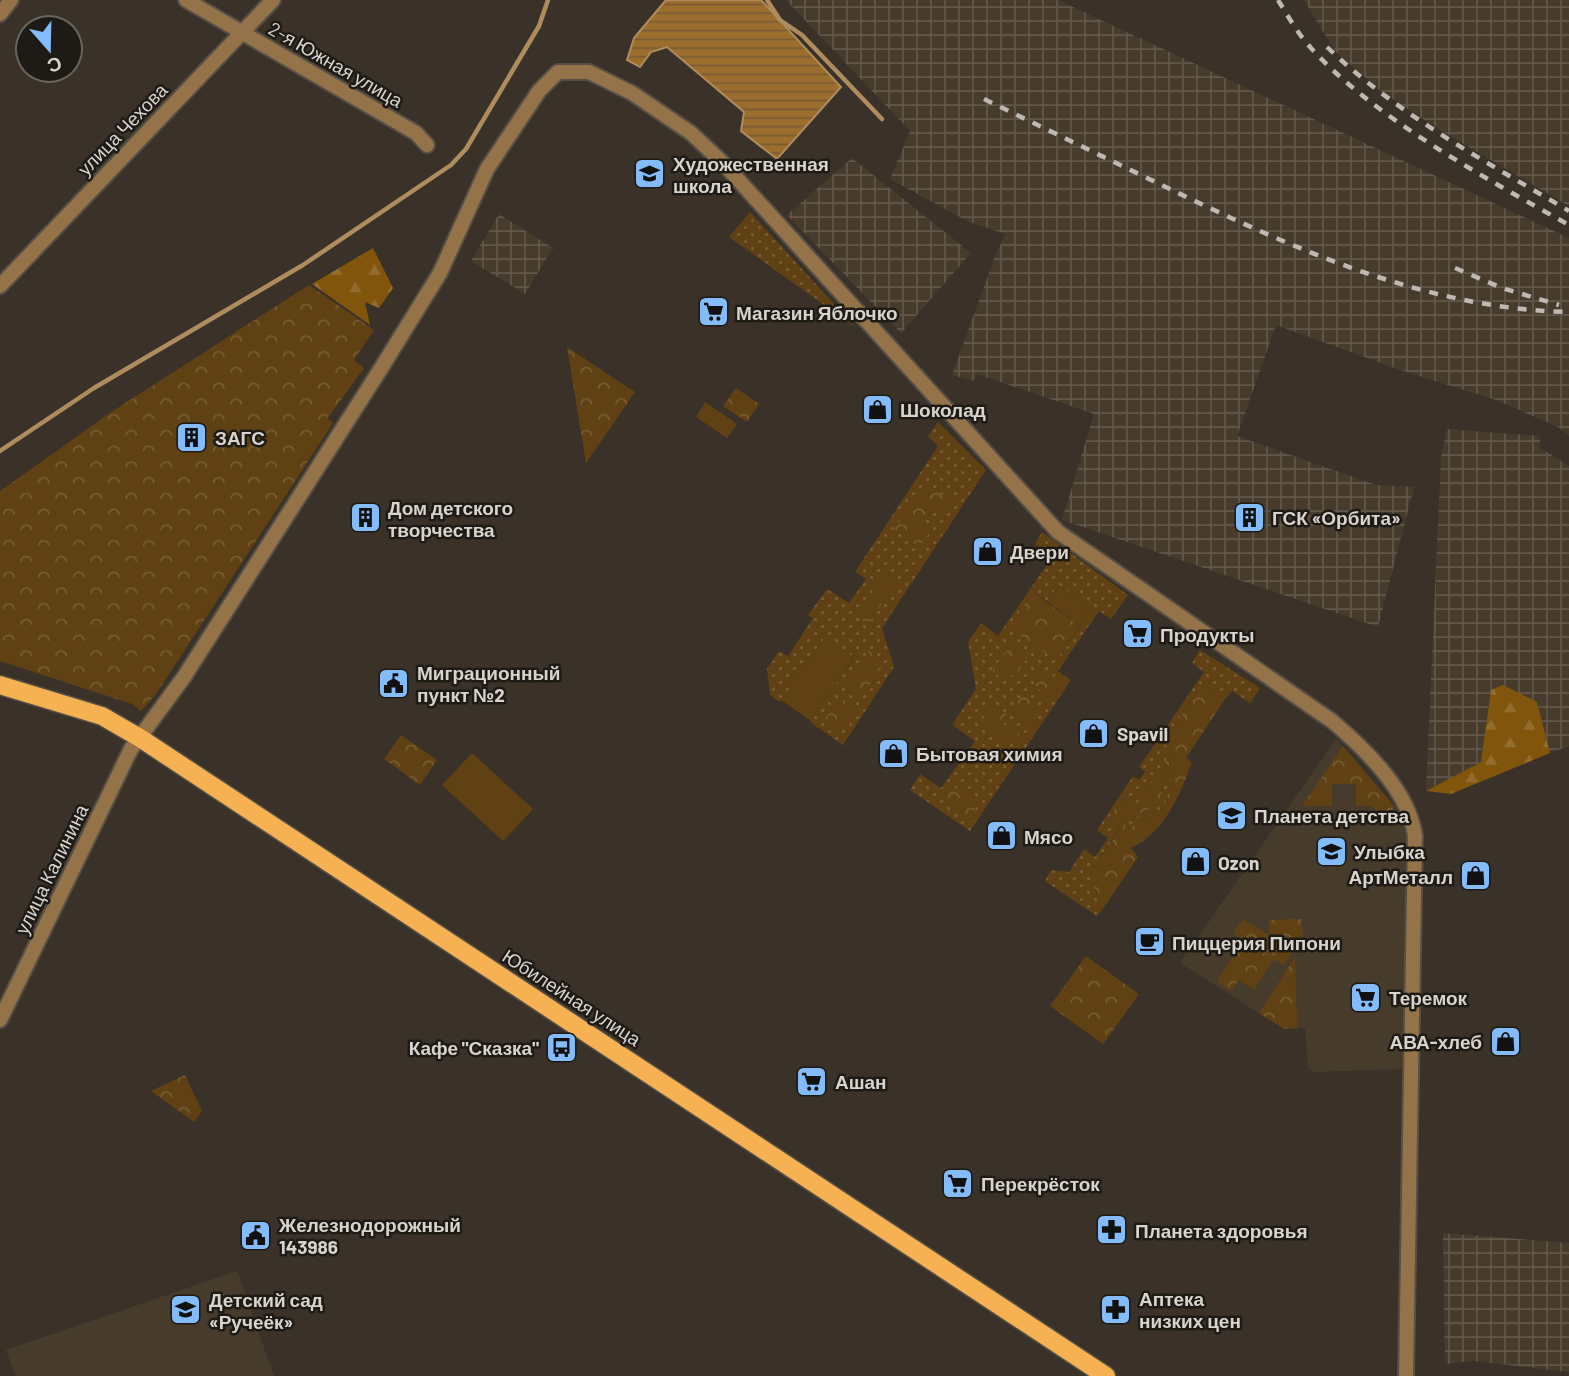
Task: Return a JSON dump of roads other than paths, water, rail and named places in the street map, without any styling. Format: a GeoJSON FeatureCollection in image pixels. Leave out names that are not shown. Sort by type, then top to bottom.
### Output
{"type":"FeatureCollection","features":[{"type":"Feature","properties":{"kind":"main road","name":"Юбилейная улица"},"geometry":{"type":"LineString","coordinates":[[0,685],[102,716],[140,738],[1106,1376]]}},
{"type":"Feature","properties":{"kind":"street"},"geometry":{"type":"LineString","coordinates":[[0,14],[12,0]]}},
{"type":"Feature","properties":{"kind":"street","name":"2-я Южная улица"},"geometry":{"type":"LineString","coordinates":[[187,0],[416,133],[427,145]]}},
{"type":"Feature","properties":{"kind":"street","name":"улица Чехова"},"geometry":{"type":"LineString","coordinates":[[0,286],[274,0]]}},
{"type":"Feature","properties":{"kind":"street","name":"улица Калинина"},"geometry":{"type":"LineString","coordinates":[[0,1020],[124,763],[184,677],[440,273],[486,169],[531,101],[558,72],[579,71],[603,78],[691,133],[723,163],[1058,532],[1090,557],[1332,721],[1358,744],[1404,802],[1410,813],[1415,836],[1406,1376]]}},
{"type":"Feature","properties":{"kind":"waterway"},"geometry":{"type":"LineString","coordinates":[[0,451],[94,388],[303,265],[451,165],[466,149],[539,26],[548,0]]}},
{"type":"Feature","properties":{"kind":"waterway"},"geometry":{"type":"LineString","coordinates":[[767,0],[780,20],[802,35],[882,119]]}},
{"type":"Feature","properties":{"kind":"railway"},"geometry":{"type":"LineString","coordinates":[[1278,0],[1311,48],[1366,99],[1433,146],[1569,225]]}},
{"type":"Feature","properties":{"kind":"railway"},"geometry":{"type":"LineString","coordinates":[[1327,47],[1354,72],[1413,116],[1569,211]]}},
{"type":"Feature","properties":{"kind":"railway"},"geometry":{"type":"LineString","coordinates":[[984,99],[1222,214],[1366,273],[1466,300],[1569,312]]}},
{"type":"Feature","properties":{"kind":"railway"},"geometry":{"type":"LineString","coordinates":[[1455,268],[1502,288],[1559,305]]}},
{"type":"Feature","properties":{"kind":"place","name":"Художественная школа"},"geometry":{"type":"Point","coordinates":[650,174]}},
{"type":"Feature","properties":{"kind":"place","name":"Магазин Яблочко"},"geometry":{"type":"Point","coordinates":[713,312]}},
{"type":"Feature","properties":{"kind":"place","name":"Шоколад"},"geometry":{"type":"Point","coordinates":[877,409]}},
{"type":"Feature","properties":{"kind":"place","name":"ЗАГС"},"geometry":{"type":"Point","coordinates":[192,437]}},
{"type":"Feature","properties":{"kind":"place","name":"ГСК «Орбита»"},"geometry":{"type":"Point","coordinates":[1249,517]}},
{"type":"Feature","properties":{"kind":"place","name":"Дом детского творчества"},"geometry":{"type":"Point","coordinates":[365,518]}},
{"type":"Feature","properties":{"kind":"place","name":"Двери"},"geometry":{"type":"Point","coordinates":[987,551]}},
{"type":"Feature","properties":{"kind":"place","name":"Продукты"},"geometry":{"type":"Point","coordinates":[1137,634]}},
{"type":"Feature","properties":{"kind":"place","name":"Миграционный пункт №2"},"geometry":{"type":"Point","coordinates":[394,683]}},
{"type":"Feature","properties":{"kind":"place","name":"Spavil"},"geometry":{"type":"Point","coordinates":[1094,733]}},
{"type":"Feature","properties":{"kind":"place","name":"Бытовая химия"},"geometry":{"type":"Point","coordinates":[893,753]}},
{"type":"Feature","properties":{"kind":"place","name":"Планета детства"},"geometry":{"type":"Point","coordinates":[1231,815]}},
{"type":"Feature","properties":{"kind":"place","name":"Мясо"},"geometry":{"type":"Point","coordinates":[1001,836]}},
{"type":"Feature","properties":{"kind":"place","name":"Улыбка"},"geometry":{"type":"Point","coordinates":[1331,851]}},
{"type":"Feature","properties":{"kind":"place","name":"Ozon"},"geometry":{"type":"Point","coordinates":[1195,862]}},
{"type":"Feature","properties":{"kind":"place","name":"АртМеталл"},"geometry":{"type":"Point","coordinates":[1476,876]}},
{"type":"Feature","properties":{"kind":"place","name":"Пиццерия Пипони"},"geometry":{"type":"Point","coordinates":[1149,942]}},
{"type":"Feature","properties":{"kind":"place","name":"Теремок"},"geometry":{"type":"Point","coordinates":[1366,997]}},
{"type":"Feature","properties":{"kind":"place","name":"АВА-хлеб"},"geometry":{"type":"Point","coordinates":[1505,1041]}},
{"type":"Feature","properties":{"kind":"place","name":"Кафе \"Сказка\""},"geometry":{"type":"Point","coordinates":[562,1047]}},
{"type":"Feature","properties":{"kind":"place","name":"Ашан"},"geometry":{"type":"Point","coordinates":[812,1081]}},
{"type":"Feature","properties":{"kind":"place","name":"Перекрёсток"},"geometry":{"type":"Point","coordinates":[958,1183]}},
{"type":"Feature","properties":{"kind":"place","name":"Планета здоровья"},"geometry":{"type":"Point","coordinates":[1112,1230]}},
{"type":"Feature","properties":{"kind":"place","name":"Железнодорожный 143986"},"geometry":{"type":"Point","coordinates":[256,1235]}},
{"type":"Feature","properties":{"kind":"place","name":"Аптека низких цен"},"geometry":{"type":"Point","coordinates":[1116,1309]}},
{"type":"Feature","properties":{"kind":"place","name":"Детский сад «Ручеёк»"},"geometry":{"type":"Point","coordinates":[186,1310]}}]}
